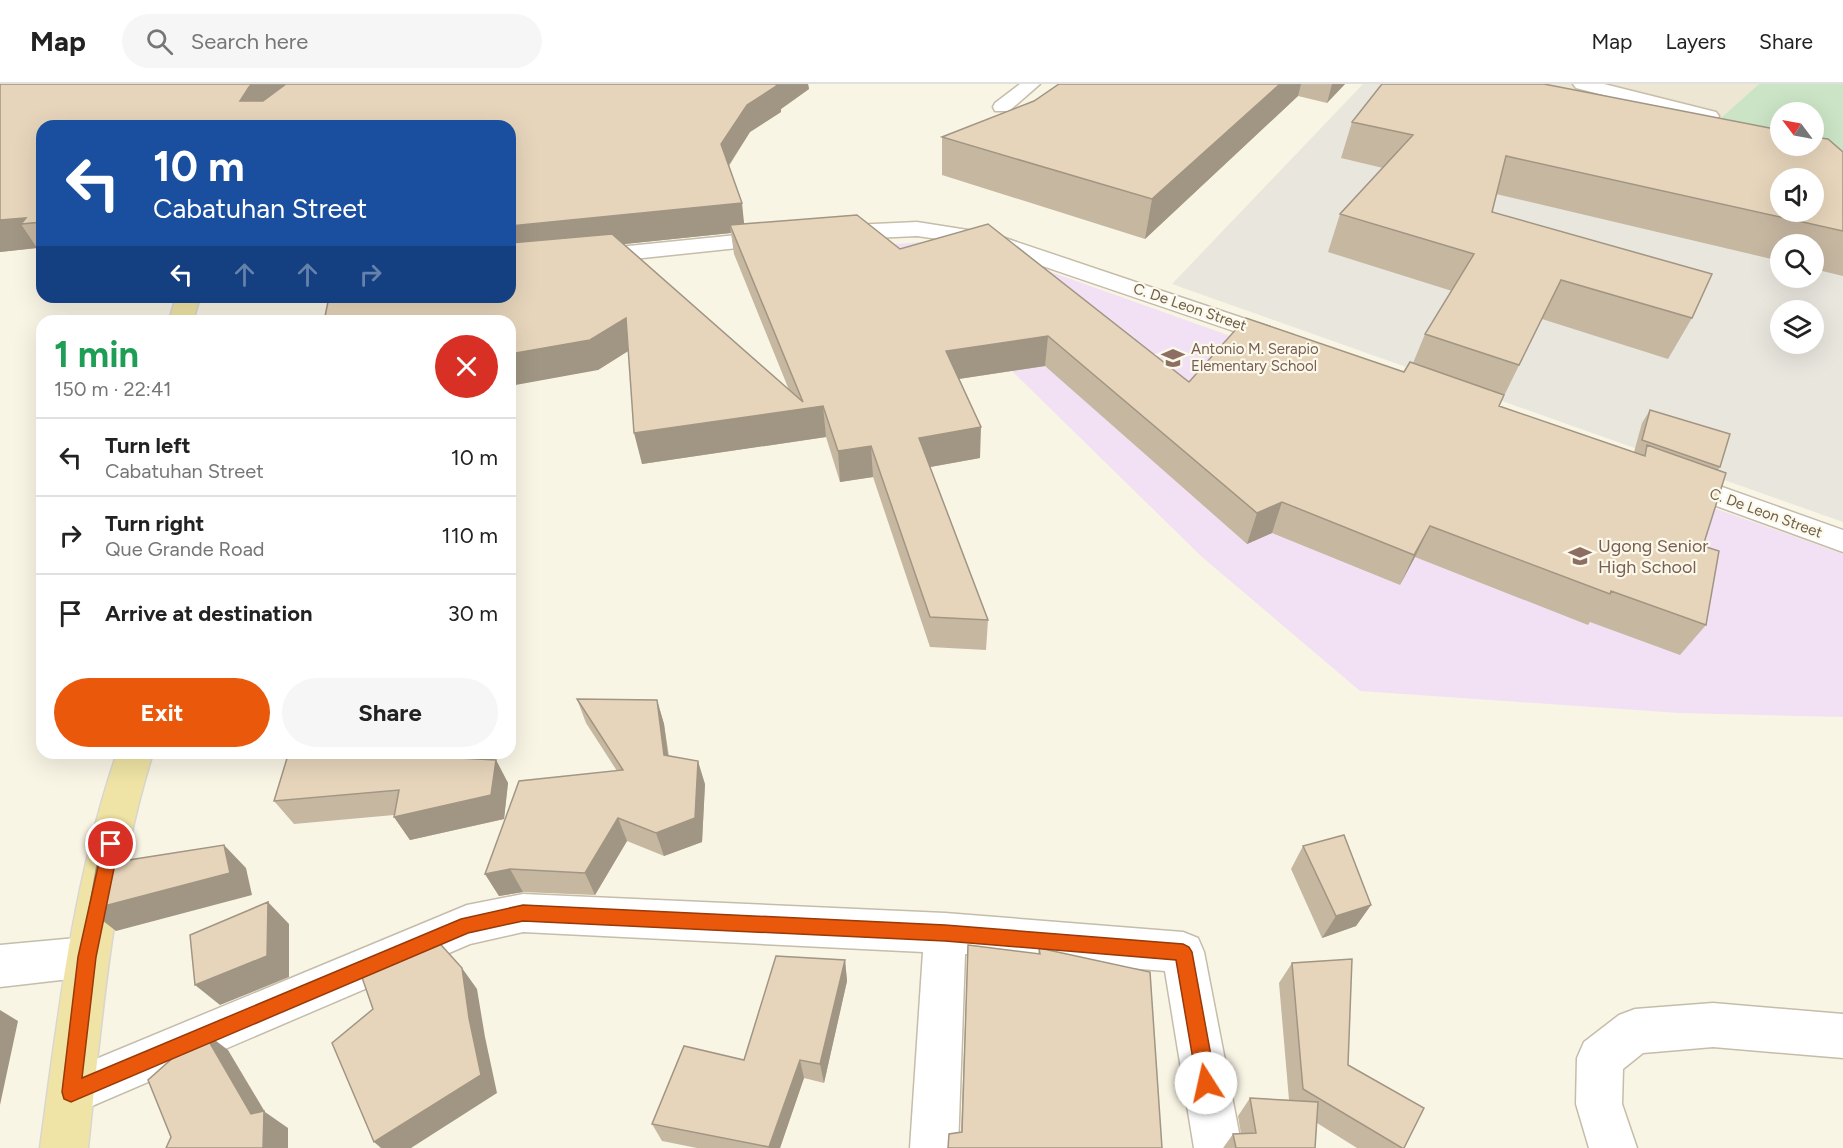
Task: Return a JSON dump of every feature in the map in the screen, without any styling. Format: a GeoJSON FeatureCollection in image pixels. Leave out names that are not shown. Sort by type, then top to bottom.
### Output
{"type":"FeatureCollection","features":[{"type":"Feature","properties":{"kind":"main road"},"geometry":{"type":"LineString","coordinates":[[64,1148],[87,957],[120,799],[133,759]]}},
{"type":"Feature","properties":{"kind":"street"},"geometry":{"type":"LineString","coordinates":[[1002,106],[1031,84]]}},
{"type":"Feature","properties":{"kind":"street"},"geometry":{"type":"LineString","coordinates":[[1582,84],[1709,116]]}},
{"type":"Feature","properties":{"kind":"street"},"geometry":{"type":"LineString","coordinates":[[1668,105],[1683,91]]}},
{"type":"Feature","properties":{"kind":"street","name":"C. De Leon Street"},"geometry":{"type":"LineString","coordinates":[[516,264],[805,235],[917,229],[985,238],[1308,349]]}},
{"type":"Feature","properties":{"kind":"street","name":"C. De Leon Street"},"geometry":{"type":"LineString","coordinates":[[1653,472],[1843,541]]}},
{"type":"Feature","properties":{"kind":"street"},"geometry":{"type":"LineString","coordinates":[[71,1092],[467,925],[523,913],[945,933],[1183,952],[1218,1148]]}},
{"type":"Feature","properties":{"kind":"street"},"geometry":{"type":"LineString","coordinates":[[934,1148],[945,933]]}},
{"type":"Feature","properties":{"kind":"street"},"geometry":{"type":"LineString","coordinates":[[0,966],[87,957]]}},
{"type":"Feature","properties":{"kind":"street"},"geometry":{"type":"LineString","coordinates":[[1613,1148],[1599,1104],[1600,1058],[1635,1031],[1713,1025],[1843,1036]]}},
{"type":"Feature","properties":{"kind":"shaded area"},"geometry":{"type":"Polygon","coordinates":[[[1363,84],[1482,84],[1770,146],[1770,156],[1815,156],[1843,162],[1843,522],[1172,284],[1363,84]]]}},
{"type":"Feature","properties":{"kind":"shaded area"},"geometry":{"type":"Polygon","coordinates":[[[1482,84],[1759,84],[1703,134],[1482,84]]]}},
{"type":"Feature","properties":{"kind":"shaded area"},"geometry":{"type":"Polygon","coordinates":[[[921,242],[989,250],[1843,554],[1843,717],[1679,713],[1360,691],[1202,557],[883,245],[921,242]]]}},
{"type":"Feature","properties":{"kind":"green space"},"geometry":{"type":"Polygon","coordinates":[[[1759,84],[1843,84],[1843,162],[1813,156],[1824,156],[1824,102],[1770,102],[1770,147],[1703,134],[1759,84]]]}},
{"type":"Feature","properties":{"kind":"building"},"geometry":{"type":"Polygon","coordinates":[[[0,84],[252,84],[240,101],[263,101],[286,84],[778,85],[747,105],[721,144],[742,203],[516,225],[516,120],[36,120],[36,223],[21,224],[26,218],[0,220],[0,84]]]}},
{"type":"Feature","properties":{"kind":"building"},"geometry":{"type":"Polygon","coordinates":[[[1059,84],[1280,84],[1152,199],[942,137],[1034,101],[1059,84]]]}},
{"type":"Feature","properties":{"kind":"building"},"geometry":{"type":"Polygon","coordinates":[[[1382,84],[1544,84],[1770,128],[1770,156],[1824,156],[1824,138],[1828,139],[1843,152],[1843,231],[1803,222],[1824,222],[1824,168],[1770,168],[1770,215],[1506,156],[1492,212],[1712,274],[1692,318],[1561,280],[1519,365],[1425,334],[1474,254],[1340,214],[1413,135],[1352,122],[1382,84]]]}},
{"type":"Feature","properties":{"kind":"building"},"geometry":{"type":"Polygon","coordinates":[[[857,215],[900,249],[988,224],[1189,382],[1246,318],[1404,372],[1410,362],[1504,395],[1499,406],[1645,456],[1647,445],[1726,473],[1703,546],[1719,551],[1706,625],[1611,591],[1610,594],[1430,526],[1414,555],[1282,502],[1257,513],[1048,336],[946,351],[981,427],[919,438],[988,620],[930,617],[871,446],[838,451],[823,406],[634,433],[626,318],[590,340],[516,353],[516,315],[325,315],[328,303],[516,303],[516,242],[612,234],[803,402],[730,225],[857,215]]]}},
{"type":"Feature","properties":{"kind":"building"},"geometry":{"type":"Polygon","coordinates":[[[1650,410],[1730,434],[1720,467],[1642,440],[1650,410]]]}},
{"type":"Feature","properties":{"kind":"building"},"geometry":{"type":"Polygon","coordinates":[[[577,699],[657,700],[664,755],[698,761],[695,818],[656,833],[618,818],[585,873],[510,869],[485,874],[519,781],[623,770],[577,699]]]}},
{"type":"Feature","properties":{"kind":"building"},"geometry":{"type":"Polygon","coordinates":[[[287,759],[496,760],[491,795],[394,817],[399,790],[274,801],[287,759]]]}},
{"type":"Feature","properties":{"kind":"building"},"geometry":{"type":"Polygon","coordinates":[[[1344,835],[1371,905],[1336,916],[1303,846],[1344,835]]]}},
{"type":"Feature","properties":{"kind":"building"},"geometry":{"type":"Polygon","coordinates":[[[224,845],[230,873],[89,910],[97,865],[224,845]]]}},
{"type":"Feature","properties":{"kind":"building"},"geometry":{"type":"Polygon","coordinates":[[[268,902],[267,956],[195,985],[190,935],[268,902]]]}},
{"type":"Feature","properties":{"kind":"building"},"geometry":{"type":"Polygon","coordinates":[[[433,936],[462,968],[469,1018],[481,1075],[374,1142],[332,1043],[373,1009],[358,966],[433,936]]]}},
{"type":"Feature","properties":{"kind":"building"},"geometry":{"type":"Polygon","coordinates":[[[968,945],[1040,954],[1039,948],[1150,972],[1162,1148],[948,1148],[949,1134],[962,1132],[968,945]]]}},
{"type":"Feature","properties":{"kind":"building"},"geometry":{"type":"Polygon","coordinates":[[[776,956],[845,960],[820,1064],[800,1060],[769,1147],[652,1124],[684,1046],[744,1060],[776,956]]]}},
{"type":"Feature","properties":{"kind":"building"},"geometry":{"type":"Polygon","coordinates":[[[1352,959],[1348,1065],[1424,1108],[1404,1148],[1303,1089],[1292,963],[1352,959]]]}},
{"type":"Feature","properties":{"kind":"building"},"geometry":{"type":"Polygon","coordinates":[[[203,1031],[251,1114],[264,1111],[263,1148],[166,1148],[171,1137],[148,1080],[203,1031]]]}},
{"type":"Feature","properties":{"kind":"building"},"geometry":{"type":"Polygon","coordinates":[[[1250,1098],[1318,1102],[1315,1148],[1236,1148],[1233,1134],[1256,1133],[1250,1098]]]}},
{"type":"Feature","properties":{"kind":"place","name":"Antonio M. Serapio Elementary School"},"geometry":{"type":"Point","coordinates":[1173,358]}},
{"type":"Feature","properties":{"kind":"place","name":"Ugong Senior High School"},"geometry":{"type":"Point","coordinates":[1580,556]}},
{"type":"Feature","properties":{"kind":"route"},"geometry":{"type":"LineString","coordinates":[[111,844],[87,957],[71,1092],[467,925],[523,913],[945,933],[1183,952],[1206,1083]]}}]}
